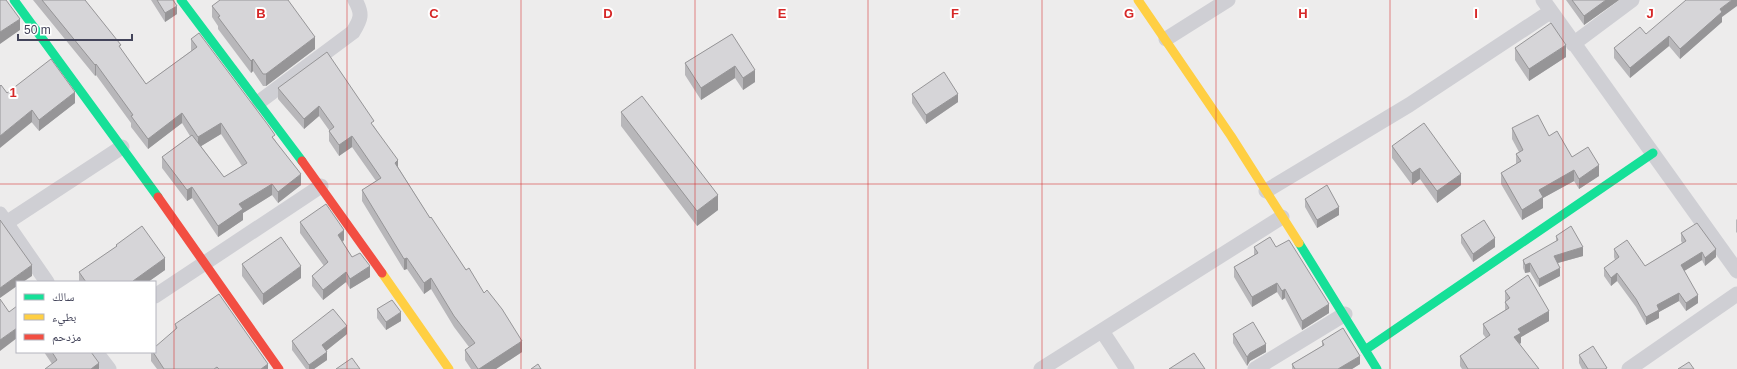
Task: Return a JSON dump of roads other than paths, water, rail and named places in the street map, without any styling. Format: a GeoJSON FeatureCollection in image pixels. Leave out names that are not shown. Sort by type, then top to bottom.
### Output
{"type":"FeatureCollection","features":[{"type":"Feature","properties":{"kind":"street"},"geometry":{"type":"LineString","coordinates":[[14,0],[140,170],[279,369]]}},
{"type":"Feature","properties":{"kind":"street"},"geometry":{"type":"LineString","coordinates":[[181,0],[321,186],[449,369]]}},
{"type":"Feature","properties":{"kind":"street"},"geometry":{"type":"LineString","coordinates":[[259,102],[354,32],[359,22],[361,13],[355,0]]}},
{"type":"Feature","properties":{"kind":"street"},"geometry":{"type":"LineString","coordinates":[[1138,0],[1166,39],[1266,191],[1345,314],[1377,369]]}},
{"type":"Feature","properties":{"kind":"street"},"geometry":{"type":"LineString","coordinates":[[1166,39],[1228,0]]}},
{"type":"Feature","properties":{"kind":"street"},"geometry":{"type":"LineString","coordinates":[[1573,44],[1632,0]]}},
{"type":"Feature","properties":{"kind":"street"},"geometry":{"type":"LineString","coordinates":[[1266,191],[1409,104],[1546,6],[1737,271]]}},
{"type":"Feature","properties":{"kind":"street"},"geometry":{"type":"LineString","coordinates":[[46,281],[3,219],[122,146]]}},
{"type":"Feature","properties":{"kind":"street"},"geometry":{"type":"LineString","coordinates":[[1365,350],[1653,153]]}},
{"type":"Feature","properties":{"kind":"street"},"geometry":{"type":"LineString","coordinates":[[156,295],[321,186]]}},
{"type":"Feature","properties":{"kind":"street"},"geometry":{"type":"LineString","coordinates":[[1041,369],[1282,217]]}},
{"type":"Feature","properties":{"kind":"street"},"geometry":{"type":"LineString","coordinates":[[1629,369],[1737,294]]}},
{"type":"Feature","properties":{"kind":"street"},"geometry":{"type":"LineString","coordinates":[[1255,369],[1345,314]]}},
{"type":"Feature","properties":{"kind":"street"},"geometry":{"type":"LineString","coordinates":[[1102,331],[1127,369]]}},
{"type":"Feature","properties":{"kind":"street"},"geometry":{"type":"LineString","coordinates":[[97,353],[109,369]]}}]}
